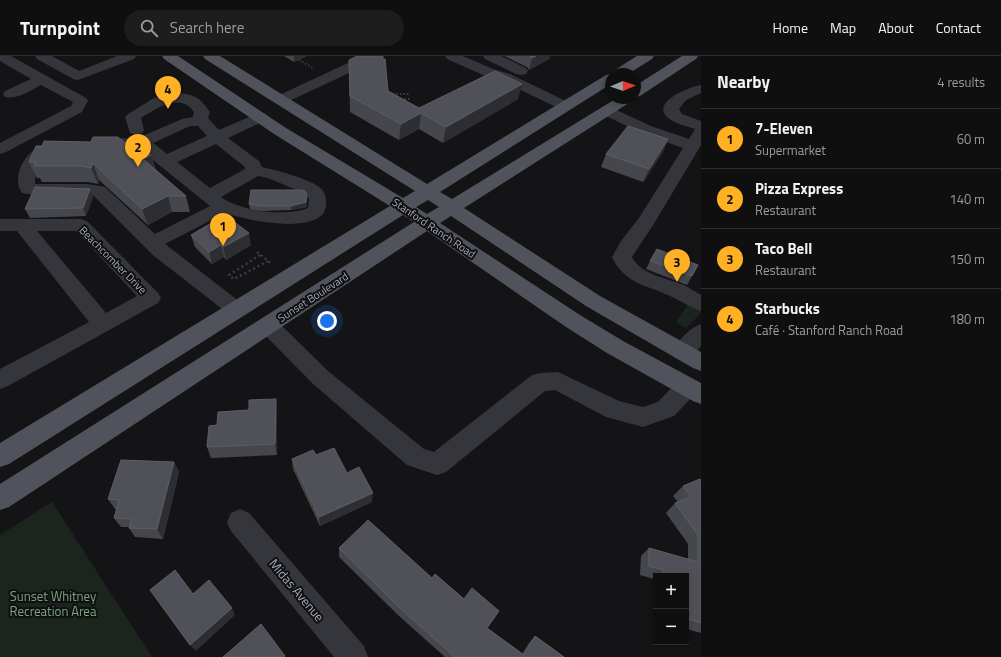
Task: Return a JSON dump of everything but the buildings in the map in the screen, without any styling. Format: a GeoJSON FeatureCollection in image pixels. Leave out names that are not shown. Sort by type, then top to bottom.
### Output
{"type":"FeatureCollection","features":[{"type":"Feature","properties":{"kind":"main road","name":"Stanford Ranch Road"},"geometry":{"type":"LineString","coordinates":[[169,56],[261,117],[428,222],[496,270],[574,321],[615,347],[694,391]]}},
{"type":"Feature","properties":{"kind":"main road"},"geometry":{"type":"LineString","coordinates":[[628,68],[647,56]]}},
{"type":"Feature","properties":{"kind":"main road"},"geometry":{"type":"LineString","coordinates":[[641,89],[692,56]]}},
{"type":"Feature","properties":{"kind":"main road"},"geometry":{"type":"LineString","coordinates":[[208,58],[280,100],[428,192],[594,301],[692,357]]}},
{"type":"Feature","properties":{"kind":"main road"},"geometry":{"type":"LineString","coordinates":[[0,456],[605,82]]}},
{"type":"Feature","properties":{"kind":"main road","name":"Sunset Boulevard"},"geometry":{"type":"LineString","coordinates":[[0,498],[451,207],[618,104]]}},
{"type":"Feature","properties":{"kind":"street"},"geometry":{"type":"LineString","coordinates":[[0,149],[77,109],[81,101],[1,56]]}},
{"type":"Feature","properties":{"kind":"street"},"geometry":{"type":"LineString","coordinates":[[42,56],[78,76],[129,56]]}},
{"type":"Feature","properties":{"kind":"street"},"geometry":{"type":"LineString","coordinates":[[280,100],[373,56]]}},
{"type":"Feature","properties":{"kind":"street"},"geometry":{"type":"LineString","coordinates":[[452,56],[488,72],[496,81],[561,109]]}},
{"type":"Feature","properties":{"kind":"street"},"geometry":{"type":"LineString","coordinates":[[488,56],[490,61],[519,74],[533,76]]}},
{"type":"Feature","properties":{"kind":"street"},"geometry":{"type":"LineString","coordinates":[[60,65],[75,60]]}},
{"type":"Feature","properties":{"kind":"street"},"geometry":{"type":"LineString","coordinates":[[317,66],[339,72]]}},
{"type":"Feature","properties":{"kind":"street"},"geometry":{"type":"LineString","coordinates":[[10,94],[42,79]]}},
{"type":"Feature","properties":{"kind":"street"},"geometry":{"type":"LineString","coordinates":[[698,136],[672,114],[671,111],[683,95],[697,89],[701,89]]}},
{"type":"Feature","properties":{"kind":"street"},"geometry":{"type":"LineString","coordinates":[[199,121],[202,112],[199,105],[186,97],[176,96],[142,110],[133,117],[139,137],[165,161],[216,202],[250,216],[278,218],[305,216],[316,211],[318,199],[313,190],[273,174],[254,170]]}},
{"type":"Feature","properties":{"kind":"street"},"geometry":{"type":"LineString","coordinates":[[610,109],[645,129],[698,136]]}},
{"type":"Feature","properties":{"kind":"street"},"geometry":{"type":"LineString","coordinates":[[165,161],[261,117]]}},
{"type":"Feature","properties":{"kind":"street"},"geometry":{"type":"LineString","coordinates":[[237,310],[152,243],[99,191],[88,189],[28,188],[25,184],[26,177],[37,155],[43,149],[59,144],[100,144],[139,137],[187,122],[199,121],[217,138],[253,165],[254,170]]}},
{"type":"Feature","properties":{"kind":"street"},"geometry":{"type":"LineString","coordinates":[[0,132],[15,141]]}},
{"type":"Feature","properties":{"kind":"street"},"geometry":{"type":"LineString","coordinates":[[698,136],[646,230],[628,246],[622,257],[624,263],[641,276],[701,303]]}},
{"type":"Feature","properties":{"kind":"street"},"geometry":{"type":"LineString","coordinates":[[152,243],[216,202],[254,170]]}},
{"type":"Feature","properties":{"kind":"street","name":"Beachcomber Drive"},"geometry":{"type":"LineString","coordinates":[[0,225],[81,225],[151,298],[0,380]]}},
{"type":"Feature","properties":{"kind":"street"},"geometry":{"type":"LineString","coordinates":[[22,225],[103,324]]}},
{"type":"Feature","properties":{"kind":"street"},"geometry":{"type":"LineString","coordinates":[[268,325],[320,377],[416,457],[438,464],[540,382],[558,381],[614,410],[643,417],[666,409],[694,391]]}},
{"type":"Feature","properties":{"kind":"street"},"geometry":{"type":"LineString","coordinates":[[692,357],[701,332]]}},
{"type":"Feature","properties":{"kind":"street","name":"Midas Avenue"},"geometry":{"type":"LineString","coordinates":[[240,522],[353,657]]}},
{"type":"Feature","properties":{"kind":"path"},"geometry":{"type":"LineString","coordinates":[[300,60],[317,66]]}},
{"type":"Feature","properties":{"kind":"path"},"geometry":{"type":"LineString","coordinates":[[390,94],[409,94]]}},
{"type":"Feature","properties":{"kind":"path"},"geometry":{"type":"LineString","coordinates":[[397,99],[410,99]]}},
{"type":"Feature","properties":{"kind":"path"},"geometry":{"type":"LineString","coordinates":[[257,252],[272,264]]}},
{"type":"Feature","properties":{"kind":"path"},"geometry":{"type":"LineString","coordinates":[[676,267],[683,254]]}},
{"type":"Feature","properties":{"kind":"path"},"geometry":{"type":"LineString","coordinates":[[260,255],[230,275],[234,279],[268,261]]}},
{"type":"Feature","properties":{"kind":"green space"},"geometry":{"type":"Polygon","coordinates":[[[691,301],[701,306],[701,313],[686,328],[676,322],[691,301]]]}},
{"type":"Feature","properties":{"kind":"green space","name":"Sunset Whitney Recreation Area"},"geometry":{"type":"Polygon","coordinates":[[[52,502],[152,657],[0,657],[0,535],[52,502]]]}},
{"type":"Feature","properties":{"kind":"place","name":"Starbucks"},"geometry":{"type":"Point","coordinates":[168,109]}},
{"type":"Feature","properties":{"kind":"place","name":"Pizza Express"},"geometry":{"type":"Point","coordinates":[138,167]}},
{"type":"Feature","properties":{"kind":"place","name":"7-Eleven"},"geometry":{"type":"Point","coordinates":[223,246]}},
{"type":"Feature","properties":{"kind":"place","name":"Taco Bell"},"geometry":{"type":"Point","coordinates":[677,282]}}]}
